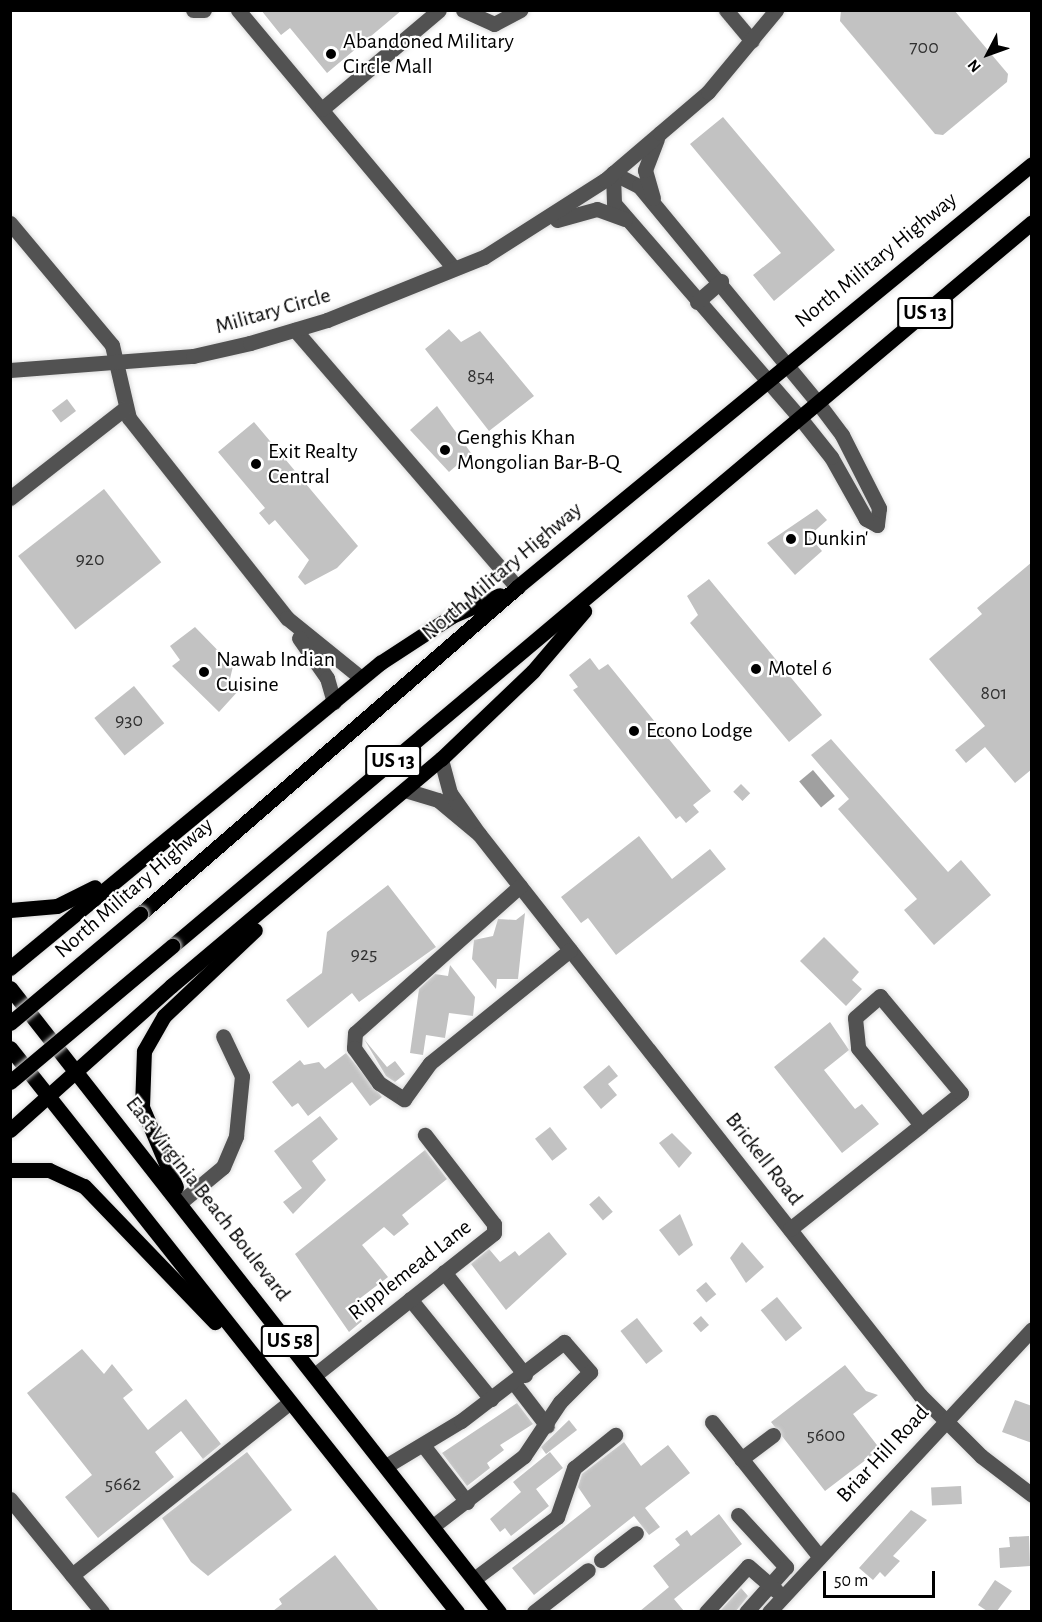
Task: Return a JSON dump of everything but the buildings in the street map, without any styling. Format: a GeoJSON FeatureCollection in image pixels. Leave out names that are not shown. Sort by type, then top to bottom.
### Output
{"type":"FeatureCollection","features":[{"type":"Feature","properties":{"kind":"main road","name":"North Military Highway"},"geometry":{"type":"LineString","coordinates":[[10,1023],[140,914],[517,587],[765,380],[1032,164]]}},
{"type":"Feature","properties":{"kind":"main road","name":"US 13"},"geometry":{"type":"LineString","coordinates":[[10,1082],[613,577],[1032,222]]}},
{"type":"Feature","properties":{"kind":"main road"},"geometry":{"type":"LineString","coordinates":[[10,1130],[78,1072],[178,980],[322,862],[441,759],[533,670],[613,577]]}},
{"type":"Feature","properties":{"kind":"main road"},"geometry":{"type":"LineString","coordinates":[[10,968],[117,877],[361,678],[452,616],[517,587]]}},
{"type":"Feature","properties":{"kind":"main road"},"geometry":{"type":"LineString","coordinates":[[182,1201],[142,1107],[144,1051],[164,1016],[322,862]]}},
{"type":"Feature","properties":{"kind":"main road"},"geometry":{"type":"LineString","coordinates":[[10,910],[57,906],[117,877]]}},
{"type":"Feature","properties":{"kind":"main road","name":"East Virginia Beach Boulevard"},"geometry":{"type":"LineString","coordinates":[[10,988],[182,1201],[499,1611]]}},
{"type":"Feature","properties":{"kind":"main road","name":"US 58"},"geometry":{"type":"LineString","coordinates":[[10,1048],[244,1347],[457,1611]]}},
{"type":"Feature","properties":{"kind":"main road"},"geometry":{"type":"LineString","coordinates":[[10,1170],[49,1170],[84,1186],[175,1284],[244,1347]]}},
{"type":"Feature","properties":{"kind":"street"},"geometry":{"type":"LineString","coordinates":[[193,10],[204,10]]}},
{"type":"Feature","properties":{"kind":"street"},"geometry":{"type":"LineString","coordinates":[[238,10],[454,268]]}},
{"type":"Feature","properties":{"kind":"street"},"geometry":{"type":"LineString","coordinates":[[322,109],[439,10]]}},
{"type":"Feature","properties":{"kind":"street"},"geometry":{"type":"LineString","coordinates":[[463,10],[494,24],[520,10]]}},
{"type":"Feature","properties":{"kind":"street"},"geometry":{"type":"LineString","coordinates":[[726,10],[752,41]]}},
{"type":"Feature","properties":{"kind":"street","name":"Military Circle"},"geometry":{"type":"LineString","coordinates":[[10,370],[116,365],[194,356],[296,330],[454,268],[532,229],[613,173],[708,92],[752,41],[770,13]]}},
{"type":"Feature","properties":{"kind":"street","name":"Military Circle"},"geometry":{"type":"LineString","coordinates":[[656,206],[645,170],[660,133]]}},
{"type":"Feature","properties":{"kind":"street","name":"Military Circle"},"geometry":{"type":"LineString","coordinates":[[613,173],[639,186],[721,281],[818,403],[842,435],[879,508],[877,525],[866,519],[831,457],[800,418],[697,302],[630,222],[610,193],[613,173]]}},
{"type":"Feature","properties":{"kind":"street","name":"Military Circle"},"geometry":{"type":"LineString","coordinates":[[532,229],[597,208],[630,222]]}},
{"type":"Feature","properties":{"kind":"street"},"geometry":{"type":"LineString","coordinates":[[10,223],[96,322],[112,345],[124,409],[287,618],[327,678],[334,702]]}},
{"type":"Feature","properties":{"kind":"street"},"geometry":{"type":"LineString","coordinates":[[697,302],[721,281]]}},
{"type":"Feature","properties":{"kind":"street"},"geometry":{"type":"LineString","coordinates":[[296,330],[517,587]]}},
{"type":"Feature","properties":{"kind":"street"},"geometry":{"type":"LineString","coordinates":[[10,498],[124,409]]}},
{"type":"Feature","properties":{"kind":"street"},"geometry":{"type":"LineString","coordinates":[[287,618],[361,678]]}},
{"type":"Feature","properties":{"kind":"street","name":"Brickell Road"},"geometry":{"type":"LineString","coordinates":[[441,759],[450,793],[479,834],[944,1422],[1032,1495]]}},
{"type":"Feature","properties":{"kind":"street","name":"Brickell Road"},"geometry":{"type":"LineString","coordinates":[[405,790],[438,800],[479,834]]}},
{"type":"Feature","properties":{"kind":"street"},"geometry":{"type":"LineString","coordinates":[[520,886],[356,1033],[354,1048],[379,1083],[404,1100],[430,1063],[570,950]]}},
{"type":"Feature","properties":{"kind":"street"},"geometry":{"type":"LineString","coordinates":[[790,1229],[962,1093],[880,996],[855,1018],[858,1048],[921,1125]]}},
{"type":"Feature","properties":{"kind":"street"},"geometry":{"type":"LineString","coordinates":[[182,1201],[223,1167],[236,1136],[242,1076],[223,1036]]}},
{"type":"Feature","properties":{"kind":"street","name":"Ripplemead Lane"},"geometry":{"type":"LineString","coordinates":[[316,1374],[494,1233],[494,1224],[425,1135]]}},
{"type":"Feature","properties":{"kind":"street"},"geometry":{"type":"LineString","coordinates":[[444,1272],[519,1379],[547,1426]]}},
{"type":"Feature","properties":{"kind":"street"},"geometry":{"type":"LineString","coordinates":[[410,1299],[491,1400]]}},
{"type":"Feature","properties":{"kind":"street","name":"Briar Hill Road"},"geometry":{"type":"LineString","coordinates":[[776,1606],[819,1556],[1032,1329]]}},
{"type":"Feature","properties":{"kind":"street"},"geometry":{"type":"LineString","coordinates":[[386,1466],[423,1445],[491,1400],[564,1342],[590,1372],[560,1402],[547,1426],[524,1456],[433,1527]]}},
{"type":"Feature","properties":{"kind":"street"},"geometry":{"type":"LineString","coordinates":[[72,1575],[289,1402]]}},
{"type":"Feature","properties":{"kind":"street"},"geometry":{"type":"LineString","coordinates":[[712,1422],[819,1556]]}},
{"type":"Feature","properties":{"kind":"street"},"geometry":{"type":"LineString","coordinates":[[474,1579],[557,1517],[574,1468],[615,1435]]}},
{"type":"Feature","properties":{"kind":"street"},"geometry":{"type":"LineString","coordinates":[[741,1459],[772,1435]]}},
{"type":"Feature","properties":{"kind":"street"},"geometry":{"type":"LineString","coordinates":[[423,1445],[467,1502]]}},
{"type":"Feature","properties":{"kind":"street"},"geometry":{"type":"LineString","coordinates":[[10,1499],[102,1611]]}},
{"type":"Feature","properties":{"kind":"street"},"geometry":{"type":"LineString","coordinates":[[738,1515],[786,1566],[746,1611]]}},
{"type":"Feature","properties":{"kind":"street"},"geometry":{"type":"LineString","coordinates":[[601,1560],[636,1533]]}},
{"type":"Feature","properties":{"kind":"street"},"geometry":{"type":"LineString","coordinates":[[706,1611],[748,1566],[770,1585],[776,1606]]}},
{"type":"Feature","properties":{"kind":"street"},"geometry":{"type":"LineString","coordinates":[[534,1611],[588,1570]]}},
{"type":"Feature","properties":{"kind":"shaded area"},"geometry":{"type":"Polygon","coordinates":[[[813,770],[835,796],[821,808],[799,782],[813,770]]]}},
{"type":"Feature","properties":{"kind":"place","name":"Abandoned Military Circle Mall"},"geometry":{"type":"Point","coordinates":[331,54]}},
{"type":"Feature","properties":{"kind":"place","name":"Genghis Khan Mongolian Bar-B-Q"},"geometry":{"type":"Point","coordinates":[445,450]}},
{"type":"Feature","properties":{"kind":"place","name":"Exit Realty Central"},"geometry":{"type":"Point","coordinates":[256,464]}},
{"type":"Feature","properties":{"kind":"place","name":"Dunkin'"},"geometry":{"type":"Point","coordinates":[791,539]}},
{"type":"Feature","properties":{"kind":"place","name":"Motel 6"},"geometry":{"type":"Point","coordinates":[756,669]}},
{"type":"Feature","properties":{"kind":"place","name":"Nawab Indian Cuisine"},"geometry":{"type":"Point","coordinates":[204,672]}},
{"type":"Feature","properties":{"kind":"place","name":"Econo Lodge"},"geometry":{"type":"Point","coordinates":[634,731]}}]}
